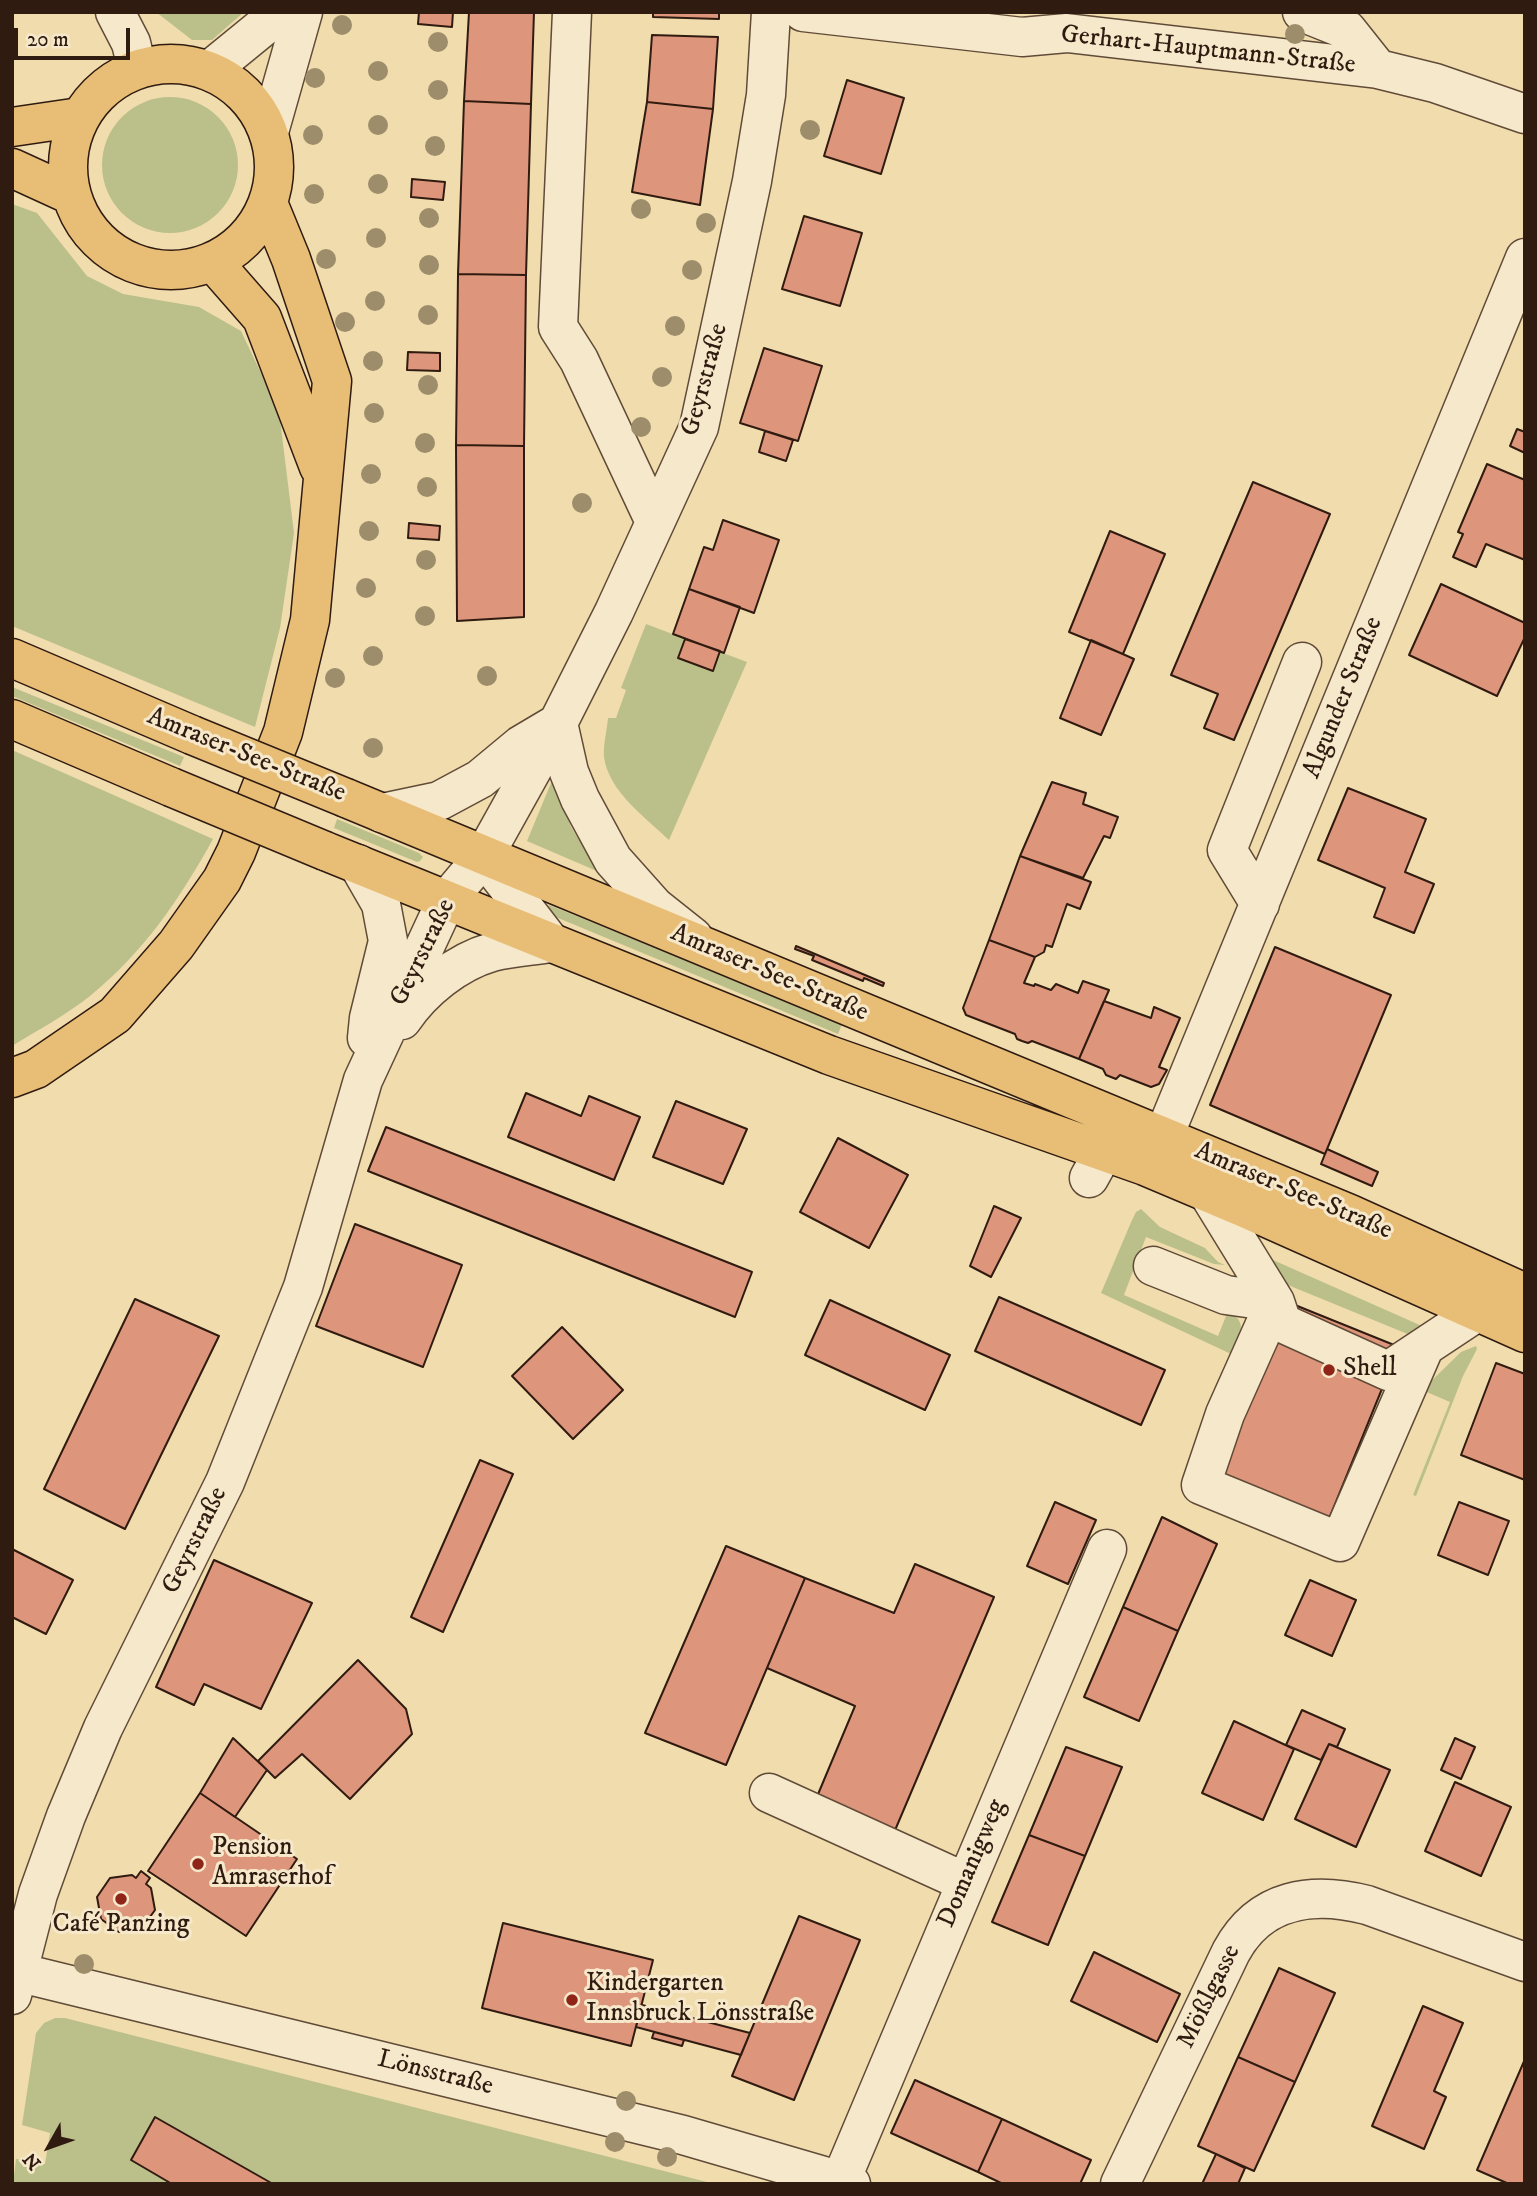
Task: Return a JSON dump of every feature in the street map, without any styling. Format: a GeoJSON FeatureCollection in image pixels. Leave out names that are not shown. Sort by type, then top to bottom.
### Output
{"type":"FeatureCollection","features":[{"type":"Feature","properties":{"kind":"main road"},"geometry":{"type":"LineString","coordinates":[[162,63],[186,64],[210,70],[235,85],[255,106],[269,132],[274,156],[274,180],[268,203],[256,228],[236,248],[213,262],[178,270],[144,267],[111,252],[86,226],[72,195],[67,169],[70,142],[80,117],[95,96],[114,80],[137,68],[162,63]]}},
{"type":"Feature","properties":{"kind":"main road"},"geometry":{"type":"LineString","coordinates":[[12,127],[80,117]]}},
{"type":"Feature","properties":{"kind":"main road"},"geometry":{"type":"LineString","coordinates":[[12,168],[72,195]]}},
{"type":"Feature","properties":{"kind":"main road"},"geometry":{"type":"LineString","coordinates":[[12,1078],[36,1069],[115,1015],[176,945],[222,880],[236,852],[283,732],[310,620],[332,382],[291,259],[268,203]]}},
{"type":"Feature","properties":{"kind":"main road"},"geometry":{"type":"LineString","coordinates":[[213,262],[262,318],[322,475]]}},
{"type":"Feature","properties":{"kind":"main road","name":"Amraser-See-Straße"},"geometry":{"type":"LineString","coordinates":[[12,658],[1350,1214],[1525,1293]]}},
{"type":"Feature","properties":{"kind":"main road","name":"Amraser-See-Straße"},"geometry":{"type":"LineString","coordinates":[[12,719],[446,901],[1096,1165],[1208,1193],[1525,1333]]}},
{"type":"Feature","properties":{"kind":"street"},"geometry":{"type":"LineString","coordinates":[[115,12],[131,43],[137,68]]}},
{"type":"Feature","properties":{"kind":"street"},"geometry":{"type":"LineString","coordinates":[[210,70],[281,12]]}},
{"type":"Feature","properties":{"kind":"street"},"geometry":{"type":"LineString","coordinates":[[269,132],[303,12]]}},
{"type":"Feature","properties":{"kind":"street"},"geometry":{"type":"LineString","coordinates":[[572,12],[558,327],[579,360],[655,522]]}},
{"type":"Feature","properties":{"kind":"street","name":"Geyrstraße"},"geometry":{"type":"LineString","coordinates":[[15,1984],[38,1894],[66,1816],[103,1728],[225,1482],[303,1287],[363,1080],[446,901],[484,856],[558,723],[614,612],[699,427],[752,181],[766,95],[771,12]]}},
{"type":"Feature","properties":{"kind":"street","name":"Gerhart-Hauptmann-Straße"},"geometry":{"type":"LineString","coordinates":[[803,12],[1022,37],[1056,23],[1067,33],[1155,37],[1378,69],[1510,97]]}},
{"type":"Feature","properties":{"kind":"street"},"geometry":{"type":"LineString","coordinates":[[1302,12],[1357,18],[1378,69]]}},
{"type":"Feature","properties":{"kind":"street","name":"Algunder Straße"},"geometry":{"type":"LineString","coordinates":[[1163,1138],[1525,258]]}},
{"type":"Feature","properties":{"kind":"street"},"geometry":{"type":"LineString","coordinates":[[1260,904],[1227,850],[1302,662]]}},
{"type":"Feature","properties":{"kind":"street"},"geometry":{"type":"LineString","coordinates":[[382,813],[439,801],[480,779],[521,745],[558,723],[569,772],[580,799],[613,860],[654,906],[706,947]]}},
{"type":"Feature","properties":{"kind":"street"},"geometry":{"type":"LineString","coordinates":[[484,856],[551,943]]}},
{"type":"Feature","properties":{"kind":"street","name":"Geyrstraße"},"geometry":{"type":"LineString","coordinates":[[342,857],[381,904],[388,941],[369,1018],[363,1080]]}},
{"type":"Feature","properties":{"kind":"street","name":"Geyrstraße"},"geometry":{"type":"LineString","coordinates":[[363,1080],[411,1007],[448,973],[489,953],[551,943]]}},
{"type":"Feature","properties":{"kind":"street"},"geometry":{"type":"LineString","coordinates":[[1208,1193],[1275,1302],[1282,1323],[1388,1371],[1477,1312]]}},
{"type":"Feature","properties":{"kind":"street"},"geometry":{"type":"LineString","coordinates":[[1153,1266],[1226,1296],[1275,1302]]}},
{"type":"Feature","properties":{"kind":"street"},"geometry":{"type":"LineString","coordinates":[[1275,1302],[1226,1414],[1201,1485],[1340,1542],[1393,1441],[1411,1396],[1424,1348]]}},
{"type":"Feature","properties":{"kind":"street","name":"Domanigweg"},"geometry":{"type":"LineString","coordinates":[[846,2182],[965,1882],[1107,1549]]}},
{"type":"Feature","properties":{"kind":"street"},"geometry":{"type":"LineString","coordinates":[[769,1793],[965,1882]]}},
{"type":"Feature","properties":{"kind":"street","name":"Mößlgasse"},"geometry":{"type":"LineString","coordinates":[[1120,2184],[1239,1936],[1250,1923],[1263,1914],[1302,1899],[1343,1899],[1367,1905],[1525,1962]]}},
{"type":"Feature","properties":{"kind":"street","name":"Lönsstraße"},"geometry":{"type":"LineString","coordinates":[[15,1984],[659,2129],[846,2182]]}},
{"type":"Feature","properties":{"kind":"green space"},"geometry":{"type":"Polygon","coordinates":[[[156,12],[244,12],[212,40],[192,40],[156,12]]]}},
{"type":"Feature","properties":{"kind":"green space"},"geometry":{"type":"Polygon","coordinates":[[[170,97],[196,102],[218,117],[233,139],[238,165],[233,191],[218,213],[196,228],[170,233],[144,228],[122,213],[107,191],[102,165],[107,139],[122,117],[144,102],[170,97]]]}},
{"type":"Feature","properties":{"kind":"green space"},"geometry":{"type":"Polygon","coordinates":[[[12,204],[37,213],[87,276],[123,294],[199,307],[241,331],[279,411],[294,533],[280,628],[255,727],[12,626],[12,204]]]}},
{"type":"Feature","properties":{"kind":"green space"},"geometry":{"type":"Polygon","coordinates":[[[646,624],[747,662],[669,840],[620,793],[607,770],[604,757],[608,718],[616,718],[626,690],[621,688],[646,624]]]}},
{"type":"Feature","properties":{"kind":"green space"},"geometry":{"type":"Polygon","coordinates":[[[12,687],[184,757],[180,766],[12,696],[12,687]]]}},
{"type":"Feature","properties":{"kind":"green space"},"geometry":{"type":"Polygon","coordinates":[[[12,750],[213,839],[174,904],[127,962],[81,1003],[12,1046],[12,750]]]}},
{"type":"Feature","properties":{"kind":"green space"},"geometry":{"type":"Polygon","coordinates":[[[551,783],[557,787],[571,827],[599,872],[527,841],[551,783]]]}},
{"type":"Feature","properties":{"kind":"green space"},"geometry":{"type":"Polygon","coordinates":[[[337,819],[423,857],[417,862],[334,828],[337,819]]]}},
{"type":"Feature","properties":{"kind":"green space"},"geometry":{"type":"Polygon","coordinates":[[[549,905],[842,1024],[838,1034],[546,913],[549,905]]]}},
{"type":"Feature","properties":{"kind":"green space"},"geometry":{"type":"Polygon","coordinates":[[[1141,1209],[1160,1227],[1205,1248],[1218,1262],[1225,1265],[1214,1264],[1146,1237],[1124,1295],[1218,1336],[1228,1311],[1241,1325],[1231,1354],[1101,1293],[1132,1220],[1141,1209]]]}},
{"type":"Feature","properties":{"kind":"green space"},"geometry":{"type":"Polygon","coordinates":[[[1273,1260],[1422,1326],[1410,1335],[1283,1283],[1269,1261],[1273,1260]]]}},
{"type":"Feature","properties":{"kind":"green space"},"geometry":{"type":"Polygon","coordinates":[[[1476,1346],[1416,1496],[1413,1495],[1450,1402],[1422,1390],[1461,1352],[1476,1346]]]}},
{"type":"Feature","properties":{"kind":"green space"},"geometry":{"type":"Polygon","coordinates":[[[55,2018],[65,2018],[715,2184],[273,2184],[156,2117],[172,2184],[13,2184],[16,2159],[45,2164],[50,2133],[22,2125],[36,2033],[44,2023],[55,2018]]]}},
{"type":"Feature","properties":{"kind":"building"},"geometry":{"type":"Polygon","coordinates":[[[419,12],[453,12],[452,27],[418,24],[419,12]]]}},
{"type":"Feature","properties":{"kind":"building"},"geometry":{"type":"Polygon","coordinates":[[[469,12],[534,12],[531,104],[464,101],[469,12]]]}},
{"type":"Feature","properties":{"kind":"building"},"geometry":{"type":"Polygon","coordinates":[[[653,12],[719,12],[719,19],[653,17],[653,12]]]}},
{"type":"Feature","properties":{"kind":"building"},"geometry":{"type":"Polygon","coordinates":[[[652,35],[718,37],[713,109],[647,102],[652,35]]]}},
{"type":"Feature","properties":{"kind":"building"},"geometry":{"type":"Polygon","coordinates":[[[847,80],[904,98],[881,174],[824,156],[847,80]]]}},
{"type":"Feature","properties":{"kind":"building"},"geometry":{"type":"Polygon","coordinates":[[[464,101],[531,104],[526,275],[458,274],[464,101]]]}},
{"type":"Feature","properties":{"kind":"building"},"geometry":{"type":"Polygon","coordinates":[[[647,102],[713,109],[700,205],[632,192],[647,102]]]}},
{"type":"Feature","properties":{"kind":"building"},"geometry":{"type":"Polygon","coordinates":[[[412,179],[445,182],[443,200],[411,197],[412,179]]]}},
{"type":"Feature","properties":{"kind":"building"},"geometry":{"type":"Polygon","coordinates":[[[804,216],[862,233],[840,306],[782,289],[804,216]]]}},
{"type":"Feature","properties":{"kind":"building"},"geometry":{"type":"Polygon","coordinates":[[[458,274],[526,275],[524,446],[456,445],[458,274]]]}},
{"type":"Feature","properties":{"kind":"building"},"geometry":{"type":"Polygon","coordinates":[[[764,348],[822,366],[798,441],[740,423],[764,348]]]}},
{"type":"Feature","properties":{"kind":"building"},"geometry":{"type":"Polygon","coordinates":[[[408,352],[440,353],[440,371],[407,370],[408,352]]]}},
{"type":"Feature","properties":{"kind":"building"},"geometry":{"type":"Polygon","coordinates":[[[1517,429],[1525,432],[1525,453],[1510,446],[1517,429]]]}},
{"type":"Feature","properties":{"kind":"building"},"geometry":{"type":"Polygon","coordinates":[[[765,431],[793,440],[786,461],[759,452],[765,431]]]}},
{"type":"Feature","properties":{"kind":"building"},"geometry":{"type":"Polygon","coordinates":[[[456,445],[524,446],[524,617],[457,621],[456,445]]]}},
{"type":"Feature","properties":{"kind":"building"},"geometry":{"type":"Polygon","coordinates":[[[1487,464],[1525,480],[1525,560],[1486,544],[1476,567],[1453,557],[1463,534],[1458,532],[1487,464]]]}},
{"type":"Feature","properties":{"kind":"building"},"geometry":{"type":"Polygon","coordinates":[[[1253,482],[1330,514],[1234,740],[1204,728],[1218,694],[1171,675],[1253,482]]]}},
{"type":"Feature","properties":{"kind":"building"},"geometry":{"type":"Polygon","coordinates":[[[723,520],[779,540],[754,613],[689,589],[704,547],[713,550],[723,520]]]}},
{"type":"Feature","properties":{"kind":"building"},"geometry":{"type":"Polygon","coordinates":[[[409,523],[440,526],[439,540],[408,538],[409,523]]]}},
{"type":"Feature","properties":{"kind":"building"},"geometry":{"type":"Polygon","coordinates":[[[1110,531],[1165,554],[1123,654],[1069,632],[1110,531]]]}},
{"type":"Feature","properties":{"kind":"building"},"geometry":{"type":"Polygon","coordinates":[[[1441,584],[1525,623],[1525,637],[1497,696],[1409,655],[1441,584]]]}},
{"type":"Feature","properties":{"kind":"building"},"geometry":{"type":"Polygon","coordinates":[[[689,589],[740,607],[724,653],[673,634],[689,589]]]}},
{"type":"Feature","properties":{"kind":"building"},"geometry":{"type":"Polygon","coordinates":[[[685,639],[720,651],[713,671],[678,658],[685,639]]]}},
{"type":"Feature","properties":{"kind":"building"},"geometry":{"type":"Polygon","coordinates":[[[1091,640],[1134,659],[1101,735],[1060,718],[1091,640]]]}},
{"type":"Feature","properties":{"kind":"building"},"geometry":{"type":"Polygon","coordinates":[[[1052,782],[1086,793],[1083,804],[1118,817],[1110,838],[1104,836],[1083,878],[1020,856],[1052,782]]]}},
{"type":"Feature","properties":{"kind":"building"},"geometry":{"type":"Polygon","coordinates":[[[1348,788],[1426,819],[1405,872],[1434,884],[1414,933],[1374,917],[1385,888],[1318,860],[1348,788]]]}},
{"type":"Feature","properties":{"kind":"building"},"geometry":{"type":"Polygon","coordinates":[[[1020,856],[1091,882],[1080,909],[1067,904],[1052,947],[1046,945],[1044,952],[1035,957],[989,940],[1020,856]]]}},
{"type":"Feature","properties":{"kind":"building"},"geometry":{"type":"Polygon","coordinates":[[[989,940],[1035,957],[1024,983],[1051,990],[1056,984],[1078,993],[1083,981],[1109,990],[1079,1059],[1032,1041],[1022,1041],[1017,1039],[1015,1034],[966,1015],[963,1008],[989,940]]]}},
{"type":"Feature","properties":{"kind":"building"},"geometry":{"type":"Polygon","coordinates":[[[796,946],[884,983],[883,986],[864,978],[863,981],[812,960],[814,956],[795,949],[796,946]]]}},
{"type":"Feature","properties":{"kind":"building"},"geometry":{"type":"Polygon","coordinates":[[[1275,947],[1391,995],[1325,1154],[1210,1105],[1275,947]]]}},
{"type":"Feature","properties":{"kind":"building"},"geometry":{"type":"Polygon","coordinates":[[[1104,1001],[1151,1018],[1154,1007],[1180,1018],[1159,1067],[1167,1070],[1159,1084],[1151,1087],[1120,1075],[1116,1079],[1106,1075],[1103,1069],[1079,1059],[1104,1001]]]}},
{"type":"Feature","properties":{"kind":"building"},"geometry":{"type":"Polygon","coordinates":[[[526,1093],[581,1116],[589,1096],[640,1117],[614,1180],[508,1137],[526,1093]]]}},
{"type":"Feature","properties":{"kind":"building"},"geometry":{"type":"Polygon","coordinates":[[[676,1101],[747,1129],[723,1184],[653,1157],[676,1101]]]}},
{"type":"Feature","properties":{"kind":"building"},"geometry":{"type":"Polygon","coordinates":[[[386,1127],[752,1272],[735,1317],[368,1171],[386,1127]]]}},
{"type":"Feature","properties":{"kind":"building"},"geometry":{"type":"Polygon","coordinates":[[[838,1138],[908,1175],[869,1248],[800,1212],[838,1138]]]}},
{"type":"Feature","properties":{"kind":"building"},"geometry":{"type":"Polygon","coordinates":[[[1327,1149],[1378,1172],[1372,1186],[1321,1164],[1327,1149]]]}},
{"type":"Feature","properties":{"kind":"building"},"geometry":{"type":"Polygon","coordinates":[[[994,1206],[1021,1218],[991,1277],[970,1266],[994,1206]]]}},
{"type":"Feature","properties":{"kind":"building"},"geometry":{"type":"Polygon","coordinates":[[[355,1224],[462,1265],[423,1367],[316,1326],[355,1224]]]}},
{"type":"Feature","properties":{"kind":"building"},"geometry":{"type":"Polygon","coordinates":[[[999,1297],[1165,1370],[1141,1425],[975,1351],[999,1297]]]}},
{"type":"Feature","properties":{"kind":"building"},"geometry":{"type":"Polygon","coordinates":[[[135,1299],[219,1336],[125,1529],[44,1489],[135,1299]]]}},
{"type":"Feature","properties":{"kind":"building"},"geometry":{"type":"Polygon","coordinates":[[[830,1300],[950,1355],[925,1410],[805,1355],[830,1300]]]}},
{"type":"Feature","properties":{"kind":"building"},"geometry":{"type":"Polygon","coordinates":[[[1290,1303],[1399,1347],[1327,1524],[1218,1481],[1290,1303]]]}},
{"type":"Feature","properties":{"kind":"building"},"geometry":{"type":"Polygon","coordinates":[[[562,1327],[623,1390],[573,1439],[512,1376],[562,1327]]]}},
{"type":"Feature","properties":{"kind":"building"},"geometry":{"type":"Polygon","coordinates":[[[1496,1363],[1525,1374],[1525,1480],[1461,1455],[1496,1363]]]}},
{"type":"Feature","properties":{"kind":"building"},"geometry":{"type":"Polygon","coordinates":[[[480,1460],[513,1474],[443,1632],[411,1617],[480,1460]]]}},
{"type":"Feature","properties":{"kind":"building"},"geometry":{"type":"Polygon","coordinates":[[[1055,1502],[1096,1520],[1068,1584],[1027,1566],[1055,1502]]]}},
{"type":"Feature","properties":{"kind":"building"},"geometry":{"type":"Polygon","coordinates":[[[1459,1502],[1509,1521],[1488,1575],[1438,1555],[1459,1502]]]}},
{"type":"Feature","properties":{"kind":"building"},"geometry":{"type":"Polygon","coordinates":[[[1162,1517],[1217,1544],[1178,1631],[1123,1607],[1162,1517]]]}},
{"type":"Feature","properties":{"kind":"building"},"geometry":{"type":"Polygon","coordinates":[[[726,1546],[805,1578],[726,1765],[645,1733],[726,1546]]]}},
{"type":"Feature","properties":{"kind":"building"},"geometry":{"type":"Polygon","coordinates":[[[12,1549],[73,1580],[46,1634],[12,1617],[12,1549]]]}},
{"type":"Feature","properties":{"kind":"building"},"geometry":{"type":"Polygon","coordinates":[[[214,1560],[312,1603],[261,1709],[204,1684],[194,1705],[156,1687],[214,1560]]]}},
{"type":"Feature","properties":{"kind":"building"},"geometry":{"type":"Polygon","coordinates":[[[915,1564],[994,1597],[893,1835],[816,1799],[855,1706],[767,1668],[805,1578],[894,1613],[915,1564]]]}},
{"type":"Feature","properties":{"kind":"building"},"geometry":{"type":"Polygon","coordinates":[[[1310,1580],[1356,1600],[1332,1656],[1285,1635],[1310,1580]]]}},
{"type":"Feature","properties":{"kind":"building"},"geometry":{"type":"Polygon","coordinates":[[[1123,1607],[1178,1631],[1139,1721],[1084,1697],[1123,1607]]]}},
{"type":"Feature","properties":{"kind":"building"},"geometry":{"type":"Polygon","coordinates":[[[358,1660],[406,1709],[412,1734],[350,1799],[302,1754],[275,1778],[258,1761],[358,1660]]]}},
{"type":"Feature","properties":{"kind":"building"},"geometry":{"type":"Polygon","coordinates":[[[1302,1710],[1345,1729],[1337,1747],[1329,1744],[1321,1760],[1286,1745],[1302,1710]]]}},
{"type":"Feature","properties":{"kind":"building"},"geometry":{"type":"Polygon","coordinates":[[[1234,1721],[1294,1749],[1263,1820],[1202,1793],[1234,1721]]]}},
{"type":"Feature","properties":{"kind":"building"},"geometry":{"type":"Polygon","coordinates":[[[233,1738],[267,1770],[235,1817],[200,1793],[233,1738]]]}},
{"type":"Feature","properties":{"kind":"building"},"geometry":{"type":"Polygon","coordinates":[[[1455,1738],[1475,1747],[1461,1779],[1441,1770],[1455,1738]]]}},
{"type":"Feature","properties":{"kind":"building"},"geometry":{"type":"Polygon","coordinates":[[[1329,1744],[1390,1770],[1356,1847],[1295,1819],[1329,1744]]]}},
{"type":"Feature","properties":{"kind":"building"},"geometry":{"type":"Polygon","coordinates":[[[1066,1747],[1122,1767],[1085,1856],[1029,1835],[1066,1747]]]}},
{"type":"Feature","properties":{"kind":"building"},"geometry":{"type":"Polygon","coordinates":[[[1455,1782],[1511,1807],[1481,1876],[1425,1851],[1455,1782]]]}},
{"type":"Feature","properties":{"kind":"building"},"geometry":{"type":"Polygon","coordinates":[[[200,1793],[297,1859],[246,1936],[148,1871],[200,1793]]]}},
{"type":"Feature","properties":{"kind":"building"},"geometry":{"type":"Polygon","coordinates":[[[1029,1835],[1085,1856],[1048,1945],[992,1922],[1029,1835]]]}},
{"type":"Feature","properties":{"kind":"building"},"geometry":{"type":"Polygon","coordinates":[[[141,1871],[150,1878],[146,1884],[151,1888],[155,1910],[142,1928],[119,1932],[101,1919],[97,1897],[110,1878],[132,1875],[136,1878],[141,1871]]]}},
{"type":"Feature","properties":{"kind":"building"},"geometry":{"type":"Polygon","coordinates":[[[799,1916],[860,1940],[794,2100],[732,2076],[799,1916]]]}},
{"type":"Feature","properties":{"kind":"building"},"geometry":{"type":"Polygon","coordinates":[[[503,1923],[653,1960],[631,2046],[482,2008],[503,1923]]]}},
{"type":"Feature","properties":{"kind":"building"},"geometry":{"type":"Polygon","coordinates":[[[1094,1952],[1180,1994],[1157,2042],[1071,2001],[1094,1952]]]}},
{"type":"Feature","properties":{"kind":"building"},"geometry":{"type":"Polygon","coordinates":[[[1279,1968],[1335,1993],[1295,2082],[1238,2057],[1279,1968]]]}},
{"type":"Feature","properties":{"kind":"building"},"geometry":{"type":"Polygon","coordinates":[[[642,2005],[750,2033],[741,2055],[636,2027],[642,2005]]]}},
{"type":"Feature","properties":{"kind":"building"},"geometry":{"type":"Polygon","coordinates":[[[1423,2006],[1463,2023],[1434,2091],[1446,2097],[1424,2149],[1372,2126],[1423,2006]]]}},
{"type":"Feature","properties":{"kind":"building"},"geometry":{"type":"Polygon","coordinates":[[[654,2032],[684,2040],[682,2046],[652,2038],[654,2032]]]}},
{"type":"Feature","properties":{"kind":"building"},"geometry":{"type":"Polygon","coordinates":[[[1238,2057],[1295,2082],[1254,2171],[1198,2146],[1238,2057]]]}},
{"type":"Feature","properties":{"kind":"building"},"geometry":{"type":"Polygon","coordinates":[[[1525,2059],[1525,2184],[1509,2184],[1477,2170],[1525,2059]]]}},
{"type":"Feature","properties":{"kind":"building"},"geometry":{"type":"Polygon","coordinates":[[[915,2080],[1002,2119],[978,2172],[891,2133],[915,2080]]]}},
{"type":"Feature","properties":{"kind":"building"},"geometry":{"type":"Polygon","coordinates":[[[155,2117],[273,2184],[172,2184],[131,2160],[155,2117]]]}},
{"type":"Feature","properties":{"kind":"building"},"geometry":{"type":"Polygon","coordinates":[[[1002,2119],[1091,2160],[1080,2184],[1003,2184],[978,2172],[1002,2119]]]}},
{"type":"Feature","properties":{"kind":"building"},"geometry":{"type":"Polygon","coordinates":[[[1216,2154],[1245,2168],[1238,2184],[1202,2184],[1216,2154]]]}},
{"type":"Feature","properties":{"kind":"place","name":"Shell"},"geometry":{"type":"Point","coordinates":[1329,1370]}},
{"type":"Feature","properties":{"kind":"place","name":"Pension Amraserhof"},"geometry":{"type":"Point","coordinates":[198,1864]}},
{"type":"Feature","properties":{"kind":"place","name":"Café Panzing"},"geometry":{"type":"Point","coordinates":[121,1899]}},
{"type":"Feature","properties":{"kind":"place","name":"Kindergarten Innsbruck Lönsstraße"},"geometry":{"type":"Point","coordinates":[572,2000]}}]}
